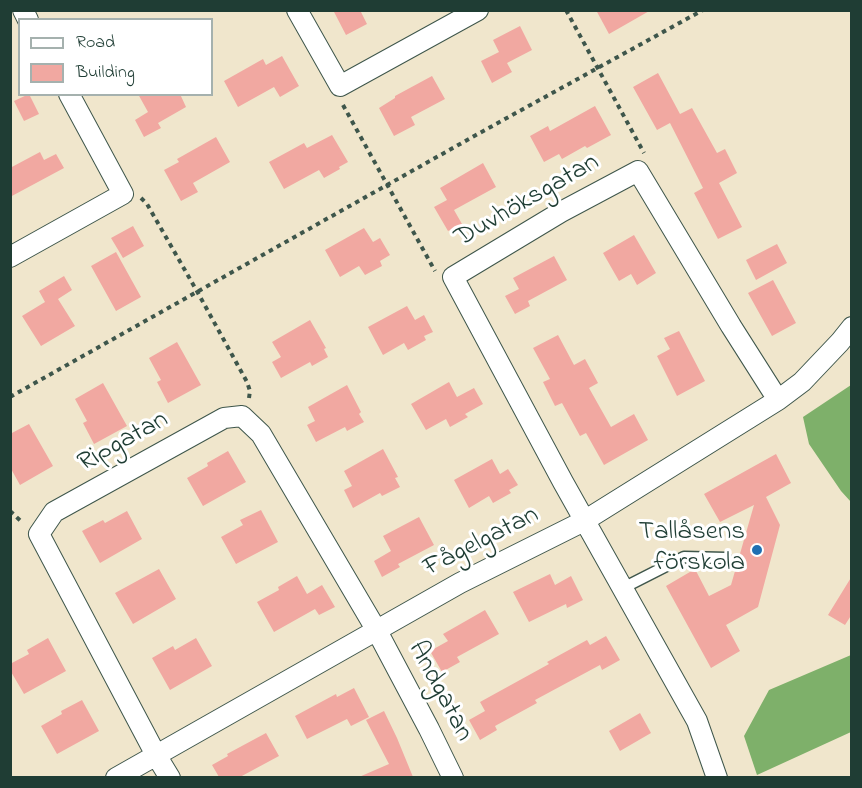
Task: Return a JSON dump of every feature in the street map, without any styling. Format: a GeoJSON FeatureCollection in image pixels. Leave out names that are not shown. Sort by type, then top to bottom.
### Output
{"type":"FeatureCollection","features":[{"type":"Feature","properties":{"kind":"street"},"geometry":{"type":"LineString","coordinates":[[297,10],[340,86],[478,10]]}},
{"type":"Feature","properties":{"kind":"street"},"geometry":{"type":"LineString","coordinates":[[10,257],[123,194],[70,96]]}},
{"type":"Feature","properties":{"kind":"street","name":"Duvhöksgatan"},"geometry":{"type":"LineString","coordinates":[[717,777],[697,721],[584,521],[453,277],[561,212],[639,171],[778,400]]}},
{"type":"Feature","properties":{"kind":"street","name":"Fågelgatan"},"geometry":{"type":"LineString","coordinates":[[116,777],[460,583],[584,521],[778,400],[802,382],[852,327]]}},
{"type":"Feature","properties":{"kind":"street"},"geometry":{"type":"LineString","coordinates":[[242,416],[261,434],[377,631]]}},
{"type":"Feature","properties":{"kind":"street","name":"Ripgatan"},"geometry":{"type":"LineString","coordinates":[[156,755],[39,534],[54,512],[224,418],[242,416]]}},
{"type":"Feature","properties":{"kind":"street","name":"Andgatan"},"geometry":{"type":"LineString","coordinates":[[377,631],[453,777]]}},
{"type":"Feature","properties":{"kind":"street"},"geometry":{"type":"LineString","coordinates":[[156,755],[170,777]]}},
{"type":"Feature","properties":{"kind":"lane"},"geometry":{"type":"LineString","coordinates":[[623,588],[684,557],[726,558]]}},
{"type":"Feature","properties":{"kind":"path"},"geometry":{"type":"LineString","coordinates":[[566,10],[644,153],[639,171]]}},
{"type":"Feature","properties":{"kind":"path"},"geometry":{"type":"LineString","coordinates":[[10,398],[703,10]]}},
{"type":"Feature","properties":{"kind":"path"},"geometry":{"type":"LineString","coordinates":[[340,86],[342,104],[434,271],[453,277]]}},
{"type":"Feature","properties":{"kind":"path"},"geometry":{"type":"LineString","coordinates":[[123,194],[138,196],[147,204],[198,292],[250,391],[242,416]]}},
{"type":"Feature","properties":{"kind":"green space"},"geometry":{"type":"Polygon","coordinates":[[[851,385],[851,502],[809,444],[803,417],[851,385]]]}},
{"type":"Feature","properties":{"kind":"green space"},"geometry":{"type":"Polygon","coordinates":[[[851,655],[851,732],[757,775],[744,736],[769,690],[851,655]]]}},
{"type":"Feature","properties":{"kind":"building"},"geometry":{"type":"Polygon","coordinates":[[[333,10],[360,10],[367,24],[346,35],[333,10]]]}},
{"type":"Feature","properties":{"kind":"building"},"geometry":{"type":"Polygon","coordinates":[[[596,10],[651,10],[609,34],[596,10]]]}},
{"type":"Feature","properties":{"kind":"building"},"geometry":{"type":"Polygon","coordinates":[[[520,26],[532,50],[507,63],[512,72],[492,83],[481,61],[499,52],[493,40],[520,26]]]}},
{"type":"Feature","properties":{"kind":"building"},"geometry":{"type":"Polygon","coordinates":[[[282,56],[299,86],[280,97],[274,87],[238,107],[224,81],[263,59],[266,65],[282,56]]]}},
{"type":"Feature","properties":{"kind":"building"},"geometry":{"type":"Polygon","coordinates":[[[658,73],[680,114],[692,108],[717,153],[725,149],[737,173],[719,183],[742,227],[718,239],[694,193],[703,188],[670,123],[657,130],[633,87],[658,73]]]}},
{"type":"Feature","properties":{"kind":"building"},"geometry":{"type":"Polygon","coordinates":[[[432,76],[445,99],[411,117],[415,125],[394,136],[379,108],[395,96],[432,76]]]}},
{"type":"Feature","properties":{"kind":"building"},"geometry":{"type":"Polygon","coordinates":[[[30,96],[39,114],[24,121],[14,101],[30,96]]]}},
{"type":"Feature","properties":{"kind":"building"},"geometry":{"type":"Polygon","coordinates":[[[139,96],[181,96],[186,107],[158,123],[161,128],[144,137],[135,120],[148,112],[139,96]]]}},
{"type":"Feature","properties":{"kind":"building"},"geometry":{"type":"Polygon","coordinates":[[[595,106],[611,135],[562,159],[559,154],[544,162],[530,136],[548,126],[550,131],[595,106]]]}},
{"type":"Feature","properties":{"kind":"building"},"geometry":{"type":"Polygon","coordinates":[[[332,135],[348,162],[324,178],[319,170],[284,189],[269,162],[304,143],[307,148],[332,135]]]}},
{"type":"Feature","properties":{"kind":"building"},"geometry":{"type":"Polygon","coordinates":[[[216,137],[230,162],[193,183],[198,192],[181,201],[164,170],[179,162],[177,159],[216,137]]]}},
{"type":"Feature","properties":{"kind":"building"},"geometry":{"type":"Polygon","coordinates":[[[40,152],[44,160],[56,154],[64,168],[10,197],[10,168],[40,152]]]}},
{"type":"Feature","properties":{"kind":"building"},"geometry":{"type":"Polygon","coordinates":[[[483,163],[496,187],[454,210],[462,224],[448,231],[434,207],[447,200],[440,188],[483,163]]]}},
{"type":"Feature","properties":{"kind":"building"},"geometry":{"type":"Polygon","coordinates":[[[133,226],[144,246],[123,258],[111,238],[133,226]]]}},
{"type":"Feature","properties":{"kind":"building"},"geometry":{"type":"Polygon","coordinates":[[[364,228],[373,242],[380,238],[390,255],[380,261],[382,266],[365,275],[359,266],[340,277],[325,250],[364,228]]]}},
{"type":"Feature","properties":{"kind":"building"},"geometry":{"type":"Polygon","coordinates":[[[634,235],[656,273],[637,285],[631,274],[619,281],[603,253],[634,235]]]}},
{"type":"Feature","properties":{"kind":"building"},"geometry":{"type":"Polygon","coordinates":[[[777,244],[787,263],[756,280],[746,260],[777,244]]]}},
{"type":"Feature","properties":{"kind":"building"},"geometry":{"type":"Polygon","coordinates":[[[116,252],[141,297],[116,311],[91,266],[116,252]]]}},
{"type":"Feature","properties":{"kind":"building"},"geometry":{"type":"Polygon","coordinates":[[[554,256],[567,280],[528,301],[530,306],[515,314],[505,296],[519,289],[513,278],[554,256]]]}},
{"type":"Feature","properties":{"kind":"building"},"geometry":{"type":"Polygon","coordinates":[[[64,276],[72,290],[58,299],[75,326],[41,346],[22,316],[45,302],[39,291],[64,276]]]}},
{"type":"Feature","properties":{"kind":"building"},"geometry":{"type":"Polygon","coordinates":[[[773,280],[796,323],[772,336],[748,293],[773,280]]]}},
{"type":"Feature","properties":{"kind":"building"},"geometry":{"type":"Polygon","coordinates":[[[407,306],[415,320],[424,315],[433,332],[424,336],[426,340],[408,350],[404,343],[383,355],[368,327],[407,306]]]}},
{"type":"Feature","properties":{"kind":"building"},"geometry":{"type":"Polygon","coordinates":[[[310,320],[326,348],[324,349],[328,357],[312,366],[310,362],[281,378],[272,362],[281,357],[272,342],[310,320]]]}},
{"type":"Feature","properties":{"kind":"building"},"geometry":{"type":"Polygon","coordinates":[[[679,331],[705,381],[677,396],[657,356],[670,349],[664,338],[679,331]]]}},
{"type":"Feature","properties":{"kind":"building"},"geometry":{"type":"Polygon","coordinates":[[[558,335],[574,365],[585,359],[598,383],[589,388],[611,427],[634,414],[648,440],[604,465],[586,433],[580,436],[562,403],[555,406],[543,382],[550,379],[533,348],[558,335]]]}},
{"type":"Feature","properties":{"kind":"building"},"geometry":{"type":"Polygon","coordinates":[[[177,342],[201,385],[168,403],[157,382],[161,380],[149,358],[177,342]]]}},
{"type":"Feature","properties":{"kind":"building"},"geometry":{"type":"Polygon","coordinates":[[[449,382],[457,397],[474,388],[483,404],[465,414],[468,417],[450,427],[446,419],[426,430],[411,404],[449,382]]]}},
{"type":"Feature","properties":{"kind":"building"},"geometry":{"type":"Polygon","coordinates":[[[103,383],[127,426],[94,444],[83,423],[87,421],[75,399],[103,383]]]}},
{"type":"Feature","properties":{"kind":"building"},"geometry":{"type":"Polygon","coordinates":[[[347,385],[364,422],[347,431],[345,427],[316,442],[307,425],[315,421],[308,407],[347,385]]]}},
{"type":"Feature","properties":{"kind":"building"},"geometry":{"type":"Polygon","coordinates":[[[29,424],[53,466],[20,485],[10,467],[10,434],[29,424]]]}},
{"type":"Feature","properties":{"kind":"building"},"geometry":{"type":"Polygon","coordinates":[[[383,449],[398,477],[395,478],[400,487],[382,496],[380,493],[353,508],[344,490],[352,486],[344,471],[383,449]]]}},
{"type":"Feature","properties":{"kind":"building"},"geometry":{"type":"Polygon","coordinates":[[[228,451],[246,482],[203,506],[187,478],[228,451]]]}},
{"type":"Feature","properties":{"kind":"building","name":"Tallåsens förskola"},"geometry":{"type":"Polygon","coordinates":[[[776,454],[791,483],[766,497],[780,525],[758,607],[726,625],[740,651],[711,668],[666,586],[695,569],[709,596],[731,585],[754,505],[720,522],[704,494],[776,454]]]}},
{"type":"Feature","properties":{"kind":"building"},"geometry":{"type":"Polygon","coordinates":[[[492,459],[500,474],[508,469],[518,485],[509,490],[511,493],[493,503],[489,496],[469,508],[454,480],[492,459]]]}},
{"type":"Feature","properties":{"kind":"building"},"geometry":{"type":"Polygon","coordinates":[[[261,510],[278,542],[236,564],[221,537],[243,525],[240,520],[261,510]]]}},
{"type":"Feature","properties":{"kind":"building"},"geometry":{"type":"Polygon","coordinates":[[[127,511],[142,539],[100,563],[82,531],[103,520],[105,523],[127,511]]]}},
{"type":"Feature","properties":{"kind":"building"},"geometry":{"type":"Polygon","coordinates":[[[419,517],[434,545],[398,564],[400,567],[382,577],[374,561],[391,551],[383,536],[419,517]]]}},
{"type":"Feature","properties":{"kind":"building"},"geometry":{"type":"Polygon","coordinates":[[[159,569],[176,599],[133,624],[115,593],[159,569]]]}},
{"type":"Feature","properties":{"kind":"building"},"geometry":{"type":"Polygon","coordinates":[[[550,574],[555,585],[571,576],[583,600],[567,608],[566,604],[529,622],[513,592],[550,574]]]}},
{"type":"Feature","properties":{"kind":"building"},"geometry":{"type":"Polygon","coordinates":[[[297,576],[307,594],[322,585],[335,607],[319,615],[315,609],[274,632],[257,602],[279,590],[278,587],[297,576]]]}},
{"type":"Feature","properties":{"kind":"building"},"geometry":{"type":"Polygon","coordinates":[[[852,576],[852,614],[845,625],[828,615],[852,576]]]}},
{"type":"Feature","properties":{"kind":"building"},"geometry":{"type":"Polygon","coordinates":[[[485,610],[499,634],[457,657],[460,662],[442,672],[430,651],[448,641],[443,634],[485,610]]]}},
{"type":"Feature","properties":{"kind":"building"},"geometry":{"type":"Polygon","coordinates":[[[606,636],[620,660],[602,670],[600,665],[535,700],[537,703],[495,726],[497,730],[480,740],[469,720],[485,711],[480,702],[587,640],[590,645],[606,636]]]}},
{"type":"Feature","properties":{"kind":"building"},"geometry":{"type":"Polygon","coordinates":[[[48,638],[66,671],[24,694],[10,670],[10,664],[29,654],[27,650],[48,638]]]}},
{"type":"Feature","properties":{"kind":"building"},"geometry":{"type":"Polygon","coordinates":[[[196,638],[212,666],[170,690],[152,658],[173,646],[175,650],[196,638]]]}},
{"type":"Feature","properties":{"kind":"building"},"geometry":{"type":"Polygon","coordinates":[[[354,688],[369,717],[351,726],[347,719],[307,739],[295,716],[336,694],[337,697],[354,688]]]}},
{"type":"Feature","properties":{"kind":"building"},"geometry":{"type":"Polygon","coordinates":[[[82,700],[99,731],[57,754],[41,726],[62,714],[61,711],[82,700]]]}},
{"type":"Feature","properties":{"kind":"building"},"geometry":{"type":"Polygon","coordinates":[[[384,711],[413,777],[359,777],[389,764],[366,720],[384,711]]]}},
{"type":"Feature","properties":{"kind":"building"},"geometry":{"type":"Polygon","coordinates":[[[640,713],[651,733],[620,751],[609,731],[640,713]]]}},
{"type":"Feature","properties":{"kind":"building"},"geometry":{"type":"Polygon","coordinates":[[[266,733],[279,756],[240,777],[219,777],[212,765],[228,756],[227,754],[266,733]]]}},
{"type":"Feature","properties":{"kind":"place","name":"Tallåsens förskola"},"geometry":{"type":"Point","coordinates":[757,550]}}]}
